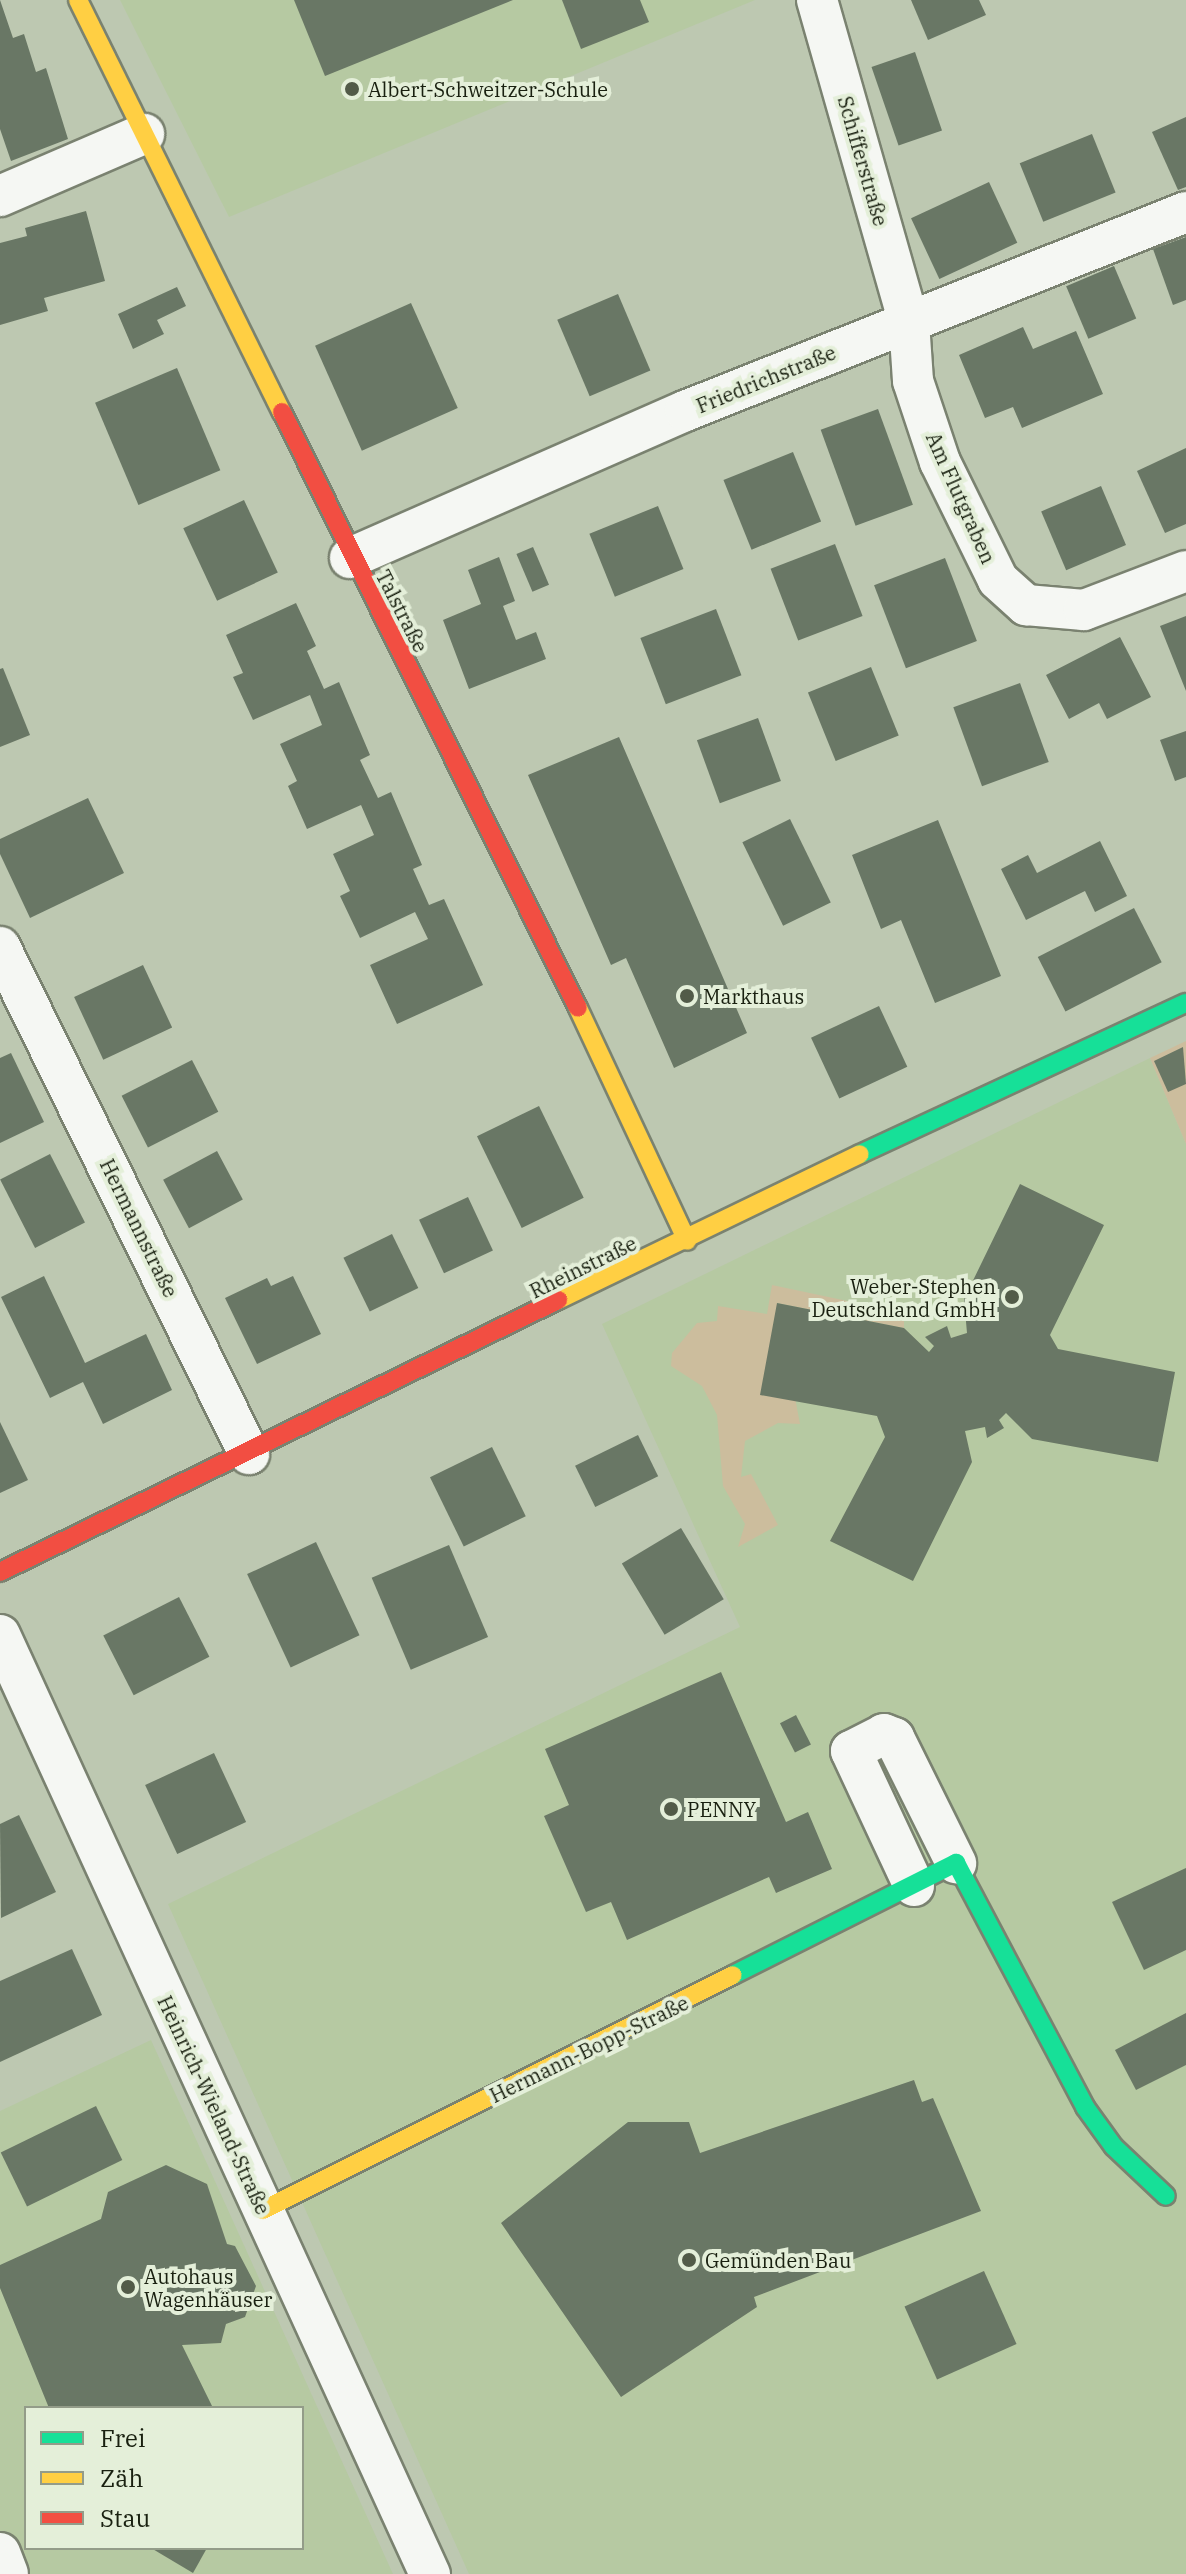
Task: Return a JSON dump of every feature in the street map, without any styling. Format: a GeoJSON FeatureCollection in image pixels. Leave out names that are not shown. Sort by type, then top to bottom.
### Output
{"type":"FeatureCollection","features":[{"type":"Feature","properties":{"kind":"street","name":"Talstraße"},"geometry":{"type":"LineString","coordinates":[[78,0],[350,558],[613,1079],[687,1241]]}},
{"type":"Feature","properties":{"kind":"street","name":"Schifferstraße"},"geometry":{"type":"LineString","coordinates":[[817,0],[909,322]]}},
{"type":"Feature","properties":{"kind":"street"},"geometry":{"type":"LineString","coordinates":[[0,196],[144,134]]}},
{"type":"Feature","properties":{"kind":"street","name":"Friedrichstraße"},"geometry":{"type":"LineString","coordinates":[[350,558],[685,411],[1186,212]]}},
{"type":"Feature","properties":{"kind":"street","name":"Am Flutgraben"},"geometry":{"type":"LineString","coordinates":[[909,322],[913,381],[940,462],[998,580],[1026,605],[1084,610],[1186,571]]}},
{"type":"Feature","properties":{"kind":"street","name":"Hermannstraße"},"geometry":{"type":"LineString","coordinates":[[0,947],[14,1006],[249,1454]]}},
{"type":"Feature","properties":{"kind":"street","name":"Rheinstraße"},"geometry":{"type":"LineString","coordinates":[[0,1572],[1186,1003]]}},
{"type":"Feature","properties":{"kind":"street","name":"Heinrich-Wieland-Straße"},"geometry":{"type":"LineString","coordinates":[[0,1635],[430,2574]]}},
{"type":"Feature","properties":{"kind":"street"},"geometry":{"type":"LineString","coordinates":[[914,1886],[851,1751],[884,1734],[894,1738],[1085,2107],[1114,2147],[1166,2196]]}},
{"type":"Feature","properties":{"kind":"street","name":"Hermann-Bopp-Straße"},"geometry":{"type":"LineString","coordinates":[[263,2210],[956,1863]]}},
{"type":"Feature","properties":{"kind":"street"},"geometry":{"type":"LineString","coordinates":[[0,2553],[8,2574]]}},
{"type":"Feature","properties":{"kind":"shaded area","name":"Albert-Schweitzer-Schule"},"geometry":{"type":"Polygon","coordinates":[[[120,0],[755,0],[229,217],[120,0]]]}},
{"type":"Feature","properties":{"kind":"shaded area"},"geometry":{"type":"Polygon","coordinates":[[[1186,1041],[1186,1144],[1150,1058],[1186,1041]]]}},
{"type":"Feature","properties":{"kind":"shaded area"},"geometry":{"type":"Polygon","coordinates":[[[1150,1058],[1186,1144],[1186,2574],[469,2574],[168,1904],[740,1627],[602,1324],[1150,1058]]]}},
{"type":"Feature","properties":{"kind":"shaded area"},"geometry":{"type":"Polygon","coordinates":[[[772,1285],[904,1313],[904,1328],[777,1303],[800,1424],[778,1423],[745,1441],[741,1477],[751,1474],[778,1525],[738,1547],[745,1524],[723,1486],[717,1415],[702,1386],[671,1366],[672,1353],[697,1323],[717,1321],[718,1306],[767,1314],[772,1285]]]}},
{"type":"Feature","properties":{"kind":"shaded area"},"geometry":{"type":"Polygon","coordinates":[[[151,2040],[393,2574],[8,2574],[0,2553],[0,2111],[151,2040]]]}},
{"type":"Feature","properties":{"kind":"building"},"geometry":{"type":"Polygon","coordinates":[[[0,0],[13,38],[24,34],[36,72],[46,68],[68,139],[11,161],[0,129],[0,0]]]}},
{"type":"Feature","properties":{"kind":"building"},"geometry":{"type":"Polygon","coordinates":[[[294,0],[513,0],[325,76],[294,0]]]}},
{"type":"Feature","properties":{"kind":"building"},"geometry":{"type":"Polygon","coordinates":[[[562,0],[640,0],[649,22],[581,49],[562,0]]]}},
{"type":"Feature","properties":{"kind":"building"},"geometry":{"type":"Polygon","coordinates":[[[911,0],[979,0],[986,15],[928,40],[911,0]]]}},
{"type":"Feature","properties":{"kind":"building"},"geometry":{"type":"Polygon","coordinates":[[[915,52],[942,130],[899,145],[872,67],[915,52]]]}},
{"type":"Feature","properties":{"kind":"building"},"geometry":{"type":"Polygon","coordinates":[[[1186,117],[1186,187],[1178,190],[1152,132],[1186,117]]]}},
{"type":"Feature","properties":{"kind":"building"},"geometry":{"type":"Polygon","coordinates":[[[1092,134],[1116,192],[1043,222],[1020,163],[1092,134]]]}},
{"type":"Feature","properties":{"kind":"building"},"geometry":{"type":"Polygon","coordinates":[[[989,182],[1017,243],[939,279],[911,218],[989,182]]]}},
{"type":"Feature","properties":{"kind":"building"},"geometry":{"type":"Polygon","coordinates":[[[86,211],[105,281],[44,298],[48,311],[0,325],[0,243],[27,236],[25,228],[86,211]]]}},
{"type":"Feature","properties":{"kind":"building"},"geometry":{"type":"Polygon","coordinates":[[[1186,237],[1186,300],[1173,305],[1153,249],[1186,237]]]}},
{"type":"Feature","properties":{"kind":"building"},"geometry":{"type":"Polygon","coordinates":[[[1114,266],[1136,318],[1088,339],[1066,286],[1114,266]]]}},
{"type":"Feature","properties":{"kind":"building"},"geometry":{"type":"Polygon","coordinates":[[[177,287],[186,306],[157,320],[164,334],[133,349],[118,314],[177,287]]]}},
{"type":"Feature","properties":{"kind":"building"},"geometry":{"type":"Polygon","coordinates":[[[618,294],[650,370],[590,396],[557,320],[618,294]]]}},
{"type":"Feature","properties":{"kind":"building"},"geometry":{"type":"Polygon","coordinates":[[[411,303],[458,408],[362,451],[315,346],[411,303]]]}},
{"type":"Feature","properties":{"kind":"building"},"geometry":{"type":"Polygon","coordinates":[[[1023,327],[1033,349],[1076,331],[1103,394],[1022,428],[1013,407],[985,418],[959,355],[1023,327]]]}},
{"type":"Feature","properties":{"kind":"building"},"geometry":{"type":"Polygon","coordinates":[[[177,368],[220,470],[138,505],[95,403],[177,368]]]}},
{"type":"Feature","properties":{"kind":"building"},"geometry":{"type":"Polygon","coordinates":[[[878,409],[913,505],[856,526],[821,430],[878,409]]]}},
{"type":"Feature","properties":{"kind":"building"},"geometry":{"type":"Polygon","coordinates":[[[1186,448],[1186,524],[1165,533],[1137,471],[1186,448]]]}},
{"type":"Feature","properties":{"kind":"building"},"geometry":{"type":"Polygon","coordinates":[[[793,452],[821,522],[752,550],[723,480],[793,452]]]}},
{"type":"Feature","properties":{"kind":"building"},"geometry":{"type":"Polygon","coordinates":[[[1101,486],[1126,545],[1066,570],[1041,511],[1101,486]]]}},
{"type":"Feature","properties":{"kind":"building"},"geometry":{"type":"Polygon","coordinates":[[[244,500],[278,573],[217,601],[183,528],[244,500]]]}},
{"type":"Feature","properties":{"kind":"building"},"geometry":{"type":"Polygon","coordinates":[[[658,506],[683,569],[615,597],[589,534],[658,506]]]}},
{"type":"Feature","properties":{"kind":"building"},"geometry":{"type":"Polygon","coordinates":[[[835,544],[863,616],[798,641],[771,569],[835,544]]]}},
{"type":"Feature","properties":{"kind":"building"},"geometry":{"type":"Polygon","coordinates":[[[533,547],[549,585],[532,592],[516,554],[533,547]]]}},
{"type":"Feature","properties":{"kind":"building"},"geometry":{"type":"Polygon","coordinates":[[[499,557],[515,601],[503,606],[516,640],[536,632],[546,659],[469,689],[443,620],[481,604],[468,570],[499,557]]]}},
{"type":"Feature","properties":{"kind":"building"},"geometry":{"type":"Polygon","coordinates":[[[945,558],[977,641],[906,668],[874,585],[945,558]]]}},
{"type":"Feature","properties":{"kind":"building"},"geometry":{"type":"Polygon","coordinates":[[[296,603],[316,646],[307,651],[324,689],[339,682],[370,755],[360,760],[378,798],[391,792],[422,865],[413,869],[429,905],[444,899],[483,985],[397,1024],[370,965],[428,939],[415,912],[360,938],[340,896],[350,891],[333,854],[374,835],[361,805],[307,829],[288,786],[297,781],[280,744],[322,725],[310,695],[253,720],[233,677],[243,673],[226,635],[296,603]]]}},
{"type":"Feature","properties":{"kind":"building"},"geometry":{"type":"Polygon","coordinates":[[[716,609],[741,675],[666,704],[640,638],[716,609]]]}},
{"type":"Feature","properties":{"kind":"building"},"geometry":{"type":"Polygon","coordinates":[[[1186,616],[1186,691],[1160,626],[1186,616]]]}},
{"type":"Feature","properties":{"kind":"building"},"geometry":{"type":"Polygon","coordinates":[[[1120,637],[1151,697],[1107,719],[1099,703],[1069,719],[1046,675],[1120,637]]]}},
{"type":"Feature","properties":{"kind":"building"},"geometry":{"type":"Polygon","coordinates":[[[871,667],[899,736],[836,761],[808,692],[871,667]]]}},
{"type":"Feature","properties":{"kind":"building"},"geometry":{"type":"Polygon","coordinates":[[[3,668],[30,735],[0,747],[0,669],[3,668]]]}},
{"type":"Feature","properties":{"kind":"building"},"geometry":{"type":"Polygon","coordinates":[[[1020,683],[1049,762],[982,786],[953,707],[1020,683]]]}},
{"type":"Feature","properties":{"kind":"building"},"geometry":{"type":"Polygon","coordinates":[[[758,718],[781,781],[720,803],[697,740],[758,718]]]}},
{"type":"Feature","properties":{"kind":"building"},"geometry":{"type":"Polygon","coordinates":[[[1186,731],[1186,777],[1175,781],[1160,740],[1186,731]]]}},
{"type":"Feature","properties":{"kind":"building"},"geometry":{"type":"Polygon","coordinates":[[[619,737],[747,1033],[674,1068],[626,958],[611,965],[528,775],[619,737]]]}},
{"type":"Feature","properties":{"kind":"building"},"geometry":{"type":"Polygon","coordinates":[[[88,798],[124,873],[30,918],[0,854],[0,839],[88,798]]]}},
{"type":"Feature","properties":{"kind":"building"},"geometry":{"type":"Polygon","coordinates":[[[790,819],[831,903],[783,926],[742,842],[790,819]]]}},
{"type":"Feature","properties":{"kind":"building"},"geometry":{"type":"Polygon","coordinates":[[[938,820],[1001,976],[935,1003],[901,920],[881,929],[852,855],[938,820]]]}},
{"type":"Feature","properties":{"kind":"building"},"geometry":{"type":"Polygon","coordinates":[[[1100,841],[1127,896],[1095,912],[1085,891],[1026,920],[1001,869],[1028,855],[1037,873],[1100,841]]]}},
{"type":"Feature","properties":{"kind":"building"},"geometry":{"type":"Polygon","coordinates":[[[1134,908],[1162,962],[1065,1011],[1038,957],[1134,908]]]}},
{"type":"Feature","properties":{"kind":"building"},"geometry":{"type":"Polygon","coordinates":[[[143,965],[172,1028],[103,1060],[74,997],[143,965]]]}},
{"type":"Feature","properties":{"kind":"building"},"geometry":{"type":"Polygon","coordinates":[[[879,1006],[907,1067],[839,1098],[811,1038],[879,1006]]]}},
{"type":"Feature","properties":{"kind":"building"},"geometry":{"type":"Polygon","coordinates":[[[1183,1047],[1186,1084],[1168,1092],[1154,1061],[1183,1047]]]}},
{"type":"Feature","properties":{"kind":"building"},"geometry":{"type":"Polygon","coordinates":[[[11,1053],[44,1122],[0,1143],[0,1058],[11,1053]]]}},
{"type":"Feature","properties":{"kind":"building"},"geometry":{"type":"Polygon","coordinates":[[[192,1060],[218,1112],[148,1148],[122,1096],[192,1060]]]}},
{"type":"Feature","properties":{"kind":"building"},"geometry":{"type":"Polygon","coordinates":[[[539,1106],[584,1198],[522,1228],[477,1136],[539,1106]]]}},
{"type":"Feature","properties":{"kind":"building"},"geometry":{"type":"Polygon","coordinates":[[[217,1151],[243,1200],[189,1228],[163,1180],[217,1151]]]}},
{"type":"Feature","properties":{"kind":"building"},"geometry":{"type":"Polygon","coordinates":[[[50,1154],[85,1223],[35,1248],[0,1179],[50,1154]]]}},
{"type":"Feature","properties":{"kind":"building"},"geometry":{"type":"Polygon","coordinates":[[[1020,1184],[1104,1225],[1050,1335],[1058,1349],[1175,1372],[1158,1462],[1032,1439],[1006,1413],[999,1420],[1004,1428],[987,1438],[985,1427],[965,1431],[972,1462],[913,1581],[830,1541],[885,1437],[877,1416],[760,1395],[777,1303],[904,1328],[929,1352],[934,1346],[925,1337],[947,1326],[951,1338],[967,1333],[964,1299],[1020,1184]]]}},
{"type":"Feature","properties":{"kind":"building"},"geometry":{"type":"Polygon","coordinates":[[[468,1197],[493,1250],[444,1273],[419,1220],[468,1197]]]}},
{"type":"Feature","properties":{"kind":"building"},"geometry":{"type":"Polygon","coordinates":[[[392,1234],[418,1288],[370,1312],[343,1258],[392,1234]]]}},
{"type":"Feature","properties":{"kind":"building"},"geometry":{"type":"Polygon","coordinates":[[[44,1276],[85,1363],[146,1334],[172,1390],[103,1424],[83,1382],[50,1398],[1,1297],[44,1276]]]}},
{"type":"Feature","properties":{"kind":"building"},"geometry":{"type":"Polygon","coordinates":[[[293,1276],[321,1334],[257,1364],[225,1298],[267,1278],[271,1286],[293,1276]]]}},
{"type":"Feature","properties":{"kind":"building"},"geometry":{"type":"Polygon","coordinates":[[[0,1422],[28,1480],[0,1493],[0,1422]]]}},
{"type":"Feature","properties":{"kind":"building"},"geometry":{"type":"Polygon","coordinates":[[[638,1435],[658,1476],[595,1507],[575,1466],[638,1435]]]}},
{"type":"Feature","properties":{"kind":"building"},"geometry":{"type":"Polygon","coordinates":[[[492,1447],[526,1516],[464,1546],[430,1477],[492,1447]]]}},
{"type":"Feature","properties":{"kind":"building"},"geometry":{"type":"Polygon","coordinates":[[[681,1528],[724,1599],[665,1635],[622,1564],[681,1528]]]}},
{"type":"Feature","properties":{"kind":"building"},"geometry":{"type":"Polygon","coordinates":[[[316,1542],[360,1635],[291,1667],[247,1574],[316,1542]]]}},
{"type":"Feature","properties":{"kind":"building"},"geometry":{"type":"Polygon","coordinates":[[[449,1545],[488,1637],[411,1670],[372,1578],[449,1545]]]}},
{"type":"Feature","properties":{"kind":"building"},"geometry":{"type":"Polygon","coordinates":[[[179,1597],[209,1657],[134,1695],[103,1636],[179,1597]]]}},
{"type":"Feature","properties":{"kind":"building","name":"PENNY"},"geometry":{"type":"Polygon","coordinates":[[[721,1672],[786,1822],[808,1812],[832,1869],[776,1893],[769,1877],[627,1940],[611,1902],[586,1912],[544,1816],[569,1805],[545,1749],[721,1672]]]}},
{"type":"Feature","properties":{"kind":"building"},"geometry":{"type":"Polygon","coordinates":[[[796,1715],[811,1744],[795,1753],[780,1723],[796,1715]]]}},
{"type":"Feature","properties":{"kind":"building"},"geometry":{"type":"Polygon","coordinates":[[[214,1753],[246,1822],[177,1854],[145,1785],[214,1753]]]}},
{"type":"Feature","properties":{"kind":"building"},"geometry":{"type":"Polygon","coordinates":[[[19,1815],[56,1892],[1,1918],[0,1824],[19,1815]]]}},
{"type":"Feature","properties":{"kind":"building"},"geometry":{"type":"Polygon","coordinates":[[[1186,1868],[1186,1950],[1144,1970],[1112,1902],[1186,1868]]]}},
{"type":"Feature","properties":{"kind":"building"},"geometry":{"type":"Polygon","coordinates":[[[72,1949],[102,2015],[0,2062],[0,1981],[72,1949]]]}},
{"type":"Feature","properties":{"kind":"building"},"geometry":{"type":"Polygon","coordinates":[[[1186,2013],[1186,2065],[1136,2090],[1115,2050],[1186,2013]]]}},
{"type":"Feature","properties":{"kind":"building","name":"Gemünden Bau"},"geometry":{"type":"Polygon","coordinates":[[[914,2080],[922,2102],[933,2098],[981,2211],[754,2297],[757,2307],[621,2397],[501,2223],[628,2122],[689,2122],[700,2153],[914,2080]]]}},
{"type":"Feature","properties":{"kind":"building"},"geometry":{"type":"Polygon","coordinates":[[[96,2106],[122,2160],[27,2206],[1,2152],[96,2106]]]}},
{"type":"Feature","properties":{"kind":"building","name":"Autohaus Wagenhäuser"},"geometry":{"type":"Polygon","coordinates":[[[166,2165],[207,2184],[227,2244],[235,2246],[256,2286],[245,2317],[226,2324],[221,2343],[182,2345],[212,2406],[48,2406],[0,2288],[0,2265],[101,2219],[108,2192],[166,2165]]]}},
{"type":"Feature","properties":{"kind":"building"},"geometry":{"type":"Polygon","coordinates":[[[984,2271],[1017,2344],[937,2379],[905,2306],[984,2271]]]}},
{"type":"Feature","properties":{"kind":"building"},"geometry":{"type":"Polygon","coordinates":[[[154,2550],[206,2550],[193,2573],[154,2550]]]}},
{"type":"Feature","properties":{"kind":"traffic: fast"},"geometry":{"type":"LineString","coordinates":[[860,1154],[1186,1003]]}},
{"type":"Feature","properties":{"kind":"traffic: fast"},"geometry":{"type":"LineString","coordinates":[[733,1975],[956,1863],[1085,2107],[1114,2147],[1166,2196]]}},
{"type":"Feature","properties":{"kind":"traffic: slow"},"geometry":{"type":"LineString","coordinates":[[78,0],[282,412]]}},
{"type":"Feature","properties":{"kind":"traffic: slow"},"geometry":{"type":"LineString","coordinates":[[578,1008],[687,1241]]}},
{"type":"Feature","properties":{"kind":"traffic: slow"},"geometry":{"type":"LineString","coordinates":[[558,1300],[860,1154]]}},
{"type":"Feature","properties":{"kind":"traffic: slow"},"geometry":{"type":"LineString","coordinates":[[263,2210],[733,1975]]}},
{"type":"Feature","properties":{"kind":"traffic: jam"},"geometry":{"type":"LineString","coordinates":[[282,412],[578,1008]]}},
{"type":"Feature","properties":{"kind":"traffic: jam"},"geometry":{"type":"LineString","coordinates":[[0,1572],[558,1300]]}},
{"type":"Feature","properties":{"kind":"place","name":"Albert-Schweitzer-Schule"},"geometry":{"type":"Point","coordinates":[352,89]}},
{"type":"Feature","properties":{"kind":"place","name":"Markthaus"},"geometry":{"type":"Point","coordinates":[687,996]}},
{"type":"Feature","properties":{"kind":"place","name":"Weber-Stephen Deutschland GmbH"},"geometry":{"type":"Point","coordinates":[1012,1297]}},
{"type":"Feature","properties":{"kind":"place","name":"PENNY"},"geometry":{"type":"Point","coordinates":[671,1809]}},
{"type":"Feature","properties":{"kind":"place","name":"Gemünden Bau"},"geometry":{"type":"Point","coordinates":[689,2260]}},
{"type":"Feature","properties":{"kind":"place","name":"Autohaus Wagenhäuser"},"geometry":{"type":"Point","coordinates":[128,2287]}}]}
